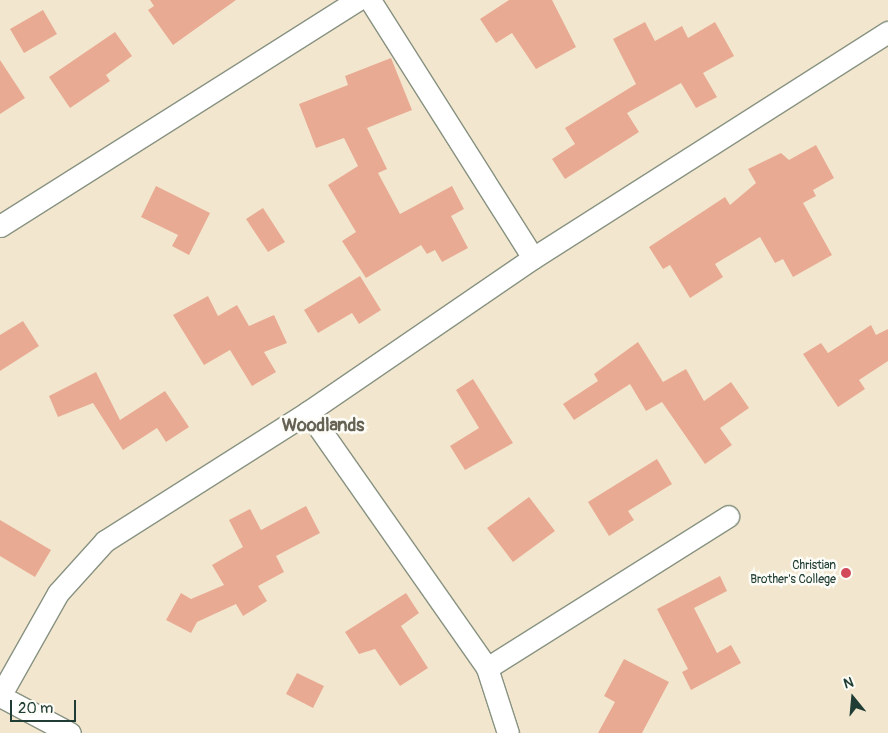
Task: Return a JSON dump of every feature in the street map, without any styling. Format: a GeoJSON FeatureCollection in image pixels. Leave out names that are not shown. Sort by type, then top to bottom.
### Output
{"type":"FeatureCollection","features":[{"type":"Feature","properties":{"kind":"street"},"geometry":{"type":"LineString","coordinates":[[0,226],[356,0]]}},
{"type":"Feature","properties":{"kind":"street"},"geometry":{"type":"LineString","coordinates":[[370,0],[533,258]]}},
{"type":"Feature","properties":{"kind":"street"},"geometry":{"type":"LineString","coordinates":[[70,733],[0,696],[58,593],[79,564],[105,541],[308,412],[533,258],[888,32]]}},
{"type":"Feature","properties":{"kind":"street"},"geometry":{"type":"LineString","coordinates":[[308,412],[487,668],[508,733]]}},
{"type":"Feature","properties":{"kind":"street"},"geometry":{"type":"LineString","coordinates":[[487,668],[728,516]]}},
{"type":"Feature","properties":{"kind":"building"},"geometry":{"type":"Polygon","coordinates":[[[150,0],[236,0],[173,45],[148,10],[154,6],[150,0]]]}},
{"type":"Feature","properties":{"kind":"building"},"geometry":{"type":"Polygon","coordinates":[[[509,0],[552,0],[576,47],[536,69],[512,33],[496,43],[480,19],[509,0]]]}},
{"type":"Feature","properties":{"kind":"building"},"geometry":{"type":"Polygon","coordinates":[[[43,10],[57,34],[24,53],[10,29],[43,10]]]}},
{"type":"Feature","properties":{"kind":"building"},"geometry":{"type":"Polygon","coordinates":[[[645,22],[655,41],[682,26],[688,38],[715,22],[734,56],[703,73],[717,97],[696,108],[681,83],[627,113],[639,132],[565,179],[552,159],[575,144],[565,128],[636,84],[613,39],[645,22]]]}},
{"type":"Feature","properties":{"kind":"building"},"geometry":{"type":"Polygon","coordinates":[[[115,32],[132,56],[106,75],[110,81],[70,108],[49,77],[115,32]]]}},
{"type":"Feature","properties":{"kind":"building"},"geometry":{"type":"Polygon","coordinates":[[[391,58],[412,110],[367,128],[387,169],[378,173],[400,214],[452,186],[464,209],[451,216],[468,248],[442,262],[435,250],[427,254],[421,245],[366,278],[342,241],[356,232],[328,185],[358,166],[344,138],[316,148],[299,104],[348,85],[345,76],[391,58]]]}},
{"type":"Feature","properties":{"kind":"building"},"geometry":{"type":"Polygon","coordinates":[[[0,60],[25,98],[0,114],[0,60]]]}},
{"type":"Feature","properties":{"kind":"building"},"geometry":{"type":"Polygon","coordinates":[[[816,145],[834,178],[813,190],[816,196],[803,203],[832,255],[793,277],[783,259],[775,263],[760,237],[715,264],[723,277],[690,298],[670,265],[663,269],[649,247],[725,197],[730,205],[756,183],[748,169],[781,153],[789,160],[816,145]]]}},
{"type":"Feature","properties":{"kind":"building"},"geometry":{"type":"Polygon","coordinates":[[[156,186],[210,213],[189,255],[172,246],[178,235],[141,217],[156,186]]]}},
{"type":"Feature","properties":{"kind":"building"},"geometry":{"type":"Polygon","coordinates":[[[263,208],[285,242],[268,252],[246,219],[263,208]]]}},
{"type":"Feature","properties":{"kind":"building"},"geometry":{"type":"Polygon","coordinates":[[[360,276],[381,310],[359,324],[352,313],[318,333],[304,310],[360,276]]]}},
{"type":"Feature","properties":{"kind":"building"},"geometry":{"type":"Polygon","coordinates":[[[208,296],[218,316],[237,305],[249,326],[274,315],[287,343],[264,352],[276,372],[252,386],[230,350],[204,365],[173,315],[208,296]]]}},
{"type":"Feature","properties":{"kind":"building"},"geometry":{"type":"Polygon","coordinates":[[[23,321],[39,346],[0,371],[0,335],[23,321]]]}},
{"type":"Feature","properties":{"kind":"building"},"geometry":{"type":"Polygon","coordinates":[[[871,325],[876,335],[888,329],[888,361],[859,380],[865,389],[838,407],[803,354],[821,343],[828,353],[871,325]]]}},
{"type":"Feature","properties":{"kind":"building"},"geometry":{"type":"Polygon","coordinates":[[[638,342],[663,382],[686,369],[704,401],[731,382],[749,408],[720,428],[732,445],[705,464],[662,402],[646,411],[630,384],[574,420],[563,404],[598,381],[594,374],[638,342]]]}},
{"type":"Feature","properties":{"kind":"building"},"geometry":{"type":"Polygon","coordinates":[[[96,372],[120,420],[165,391],[189,427],[166,442],[157,428],[123,450],[93,403],[58,417],[49,396],[96,372]]]}},
{"type":"Feature","properties":{"kind":"building"},"geometry":{"type":"Polygon","coordinates":[[[473,379],[513,443],[465,470],[450,446],[479,428],[456,390],[473,379]]]}},
{"type":"Feature","properties":{"kind":"building"},"geometry":{"type":"Polygon","coordinates":[[[657,459],[672,484],[628,511],[634,520],[609,536],[588,502],[657,459]]]}},
{"type":"Feature","properties":{"kind":"building"},"geometry":{"type":"Polygon","coordinates":[[[529,497],[555,531],[513,562],[487,528],[529,497]]]}},
{"type":"Feature","properties":{"kind":"building"},"geometry":{"type":"Polygon","coordinates":[[[306,506],[320,533],[276,556],[284,572],[258,586],[267,601],[243,616],[236,604],[197,622],[191,633],[166,620],[181,593],[191,599],[224,585],[212,565],[243,547],[229,520],[250,509],[261,530],[306,506]]]}},
{"type":"Feature","properties":{"kind":"building"},"geometry":{"type":"Polygon","coordinates":[[[0,520],[51,550],[35,577],[0,556],[0,520]]]}},
{"type":"Feature","properties":{"kind":"building"},"geometry":{"type":"Polygon","coordinates":[[[720,576],[727,591],[694,608],[717,653],[731,645],[741,663],[691,690],[682,672],[688,669],[657,609],[720,576]]]}},
{"type":"Feature","properties":{"kind":"building"},"geometry":{"type":"Polygon","coordinates":[[[406,593],[419,613],[401,626],[428,668],[400,686],[375,649],[359,654],[345,632],[406,593]]]}},
{"type":"Feature","properties":{"kind":"building"},"geometry":{"type":"Polygon","coordinates":[[[624,659],[669,682],[642,733],[598,733],[615,702],[604,696],[624,659]]]}},
{"type":"Feature","properties":{"kind":"building"},"geometry":{"type":"Polygon","coordinates":[[[297,673],[324,686],[313,708],[286,694],[297,673]]]}},
{"type":"Feature","properties":{"kind":"place","name":"Christian Brother's College"},"geometry":{"type":"Point","coordinates":[846,573]}},
{"type":"Feature","properties":{"kind":"district","name":"Woodlands"},"geometry":{"type":"Point","coordinates":[323,426]}}]}
